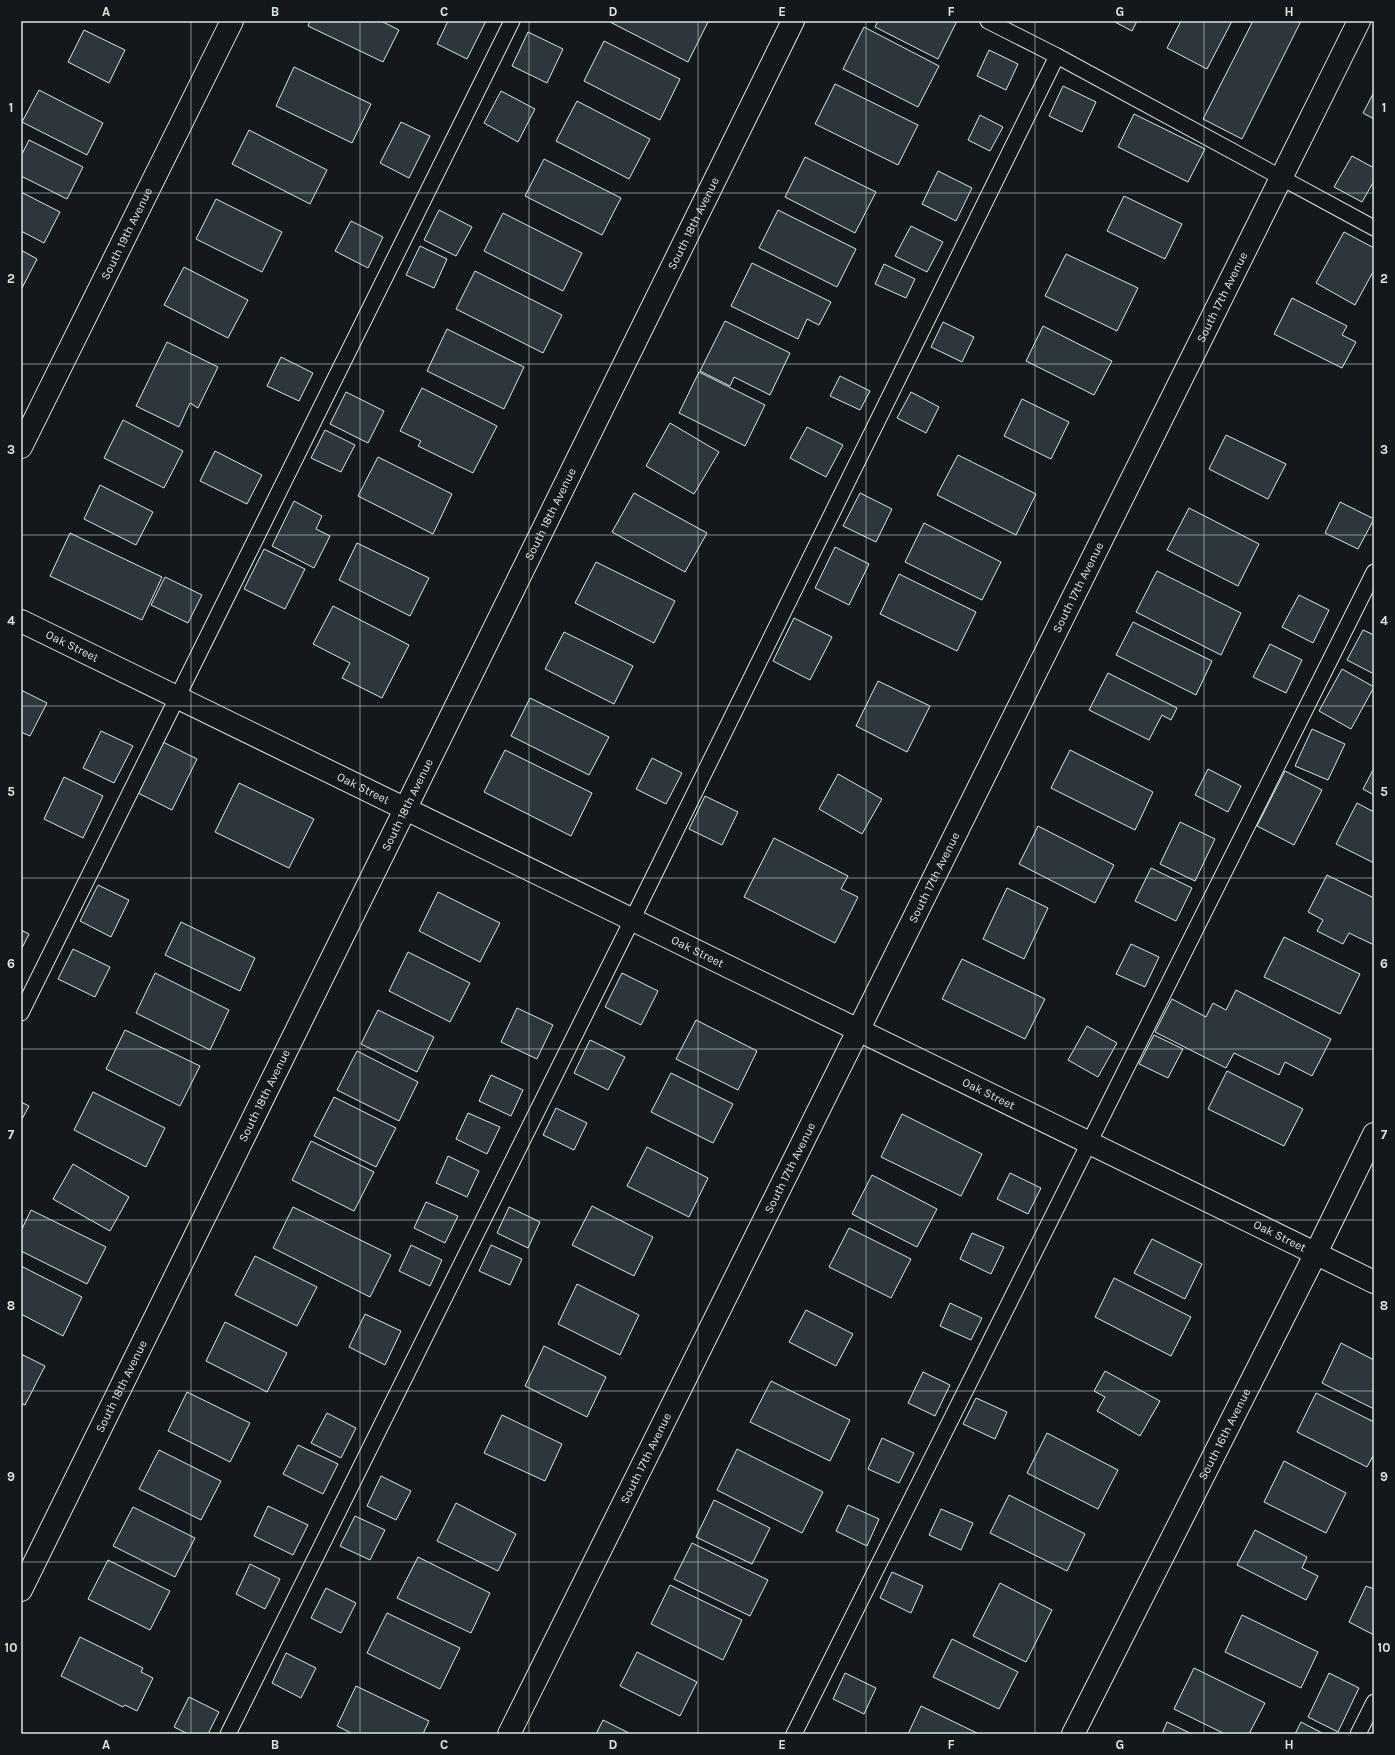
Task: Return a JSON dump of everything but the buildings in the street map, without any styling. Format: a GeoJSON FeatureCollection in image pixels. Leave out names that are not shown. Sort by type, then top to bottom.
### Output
{"type":"FeatureCollection","features":[{"type":"Feature","properties":{"kind":"street","name":"South 19th Avenue"},"geometry":{"type":"LineString","coordinates":[[21,447],[232,21]]}},
{"type":"Feature","properties":{"kind":"street","name":"South 18th Avenue"},"geometry":{"type":"LineString","coordinates":[[21,1590],[793,21]]}},
{"type":"Feature","properties":{"kind":"street","name":"South 17th Avenue"},"geometry":{"type":"LineString","coordinates":[[509,1734],[1359,21]]}},
{"type":"Feature","properties":{"kind":"street","name":"Oak Street"},"geometry":{"type":"LineString","coordinates":[[21,622],[1374,1282]]}},
{"type":"Feature","properties":{"kind":"street","name":"South 16th Avenue"},"geometry":{"type":"LineString","coordinates":[[1073,1734],[1316,1253],[1374,1134]]}},
{"type":"Feature","properties":{"kind":"lane"},"geometry":{"type":"LineString","coordinates":[[21,1013],[512,21]]}},
{"type":"Feature","properties":{"kind":"lane"},"geometry":{"type":"LineString","coordinates":[[988,21],[1057,56],[1374,228]]}},
{"type":"Feature","properties":{"kind":"lane"},"geometry":{"type":"LineString","coordinates":[[228,1734],[632,920],[1057,56]]}},
{"type":"Feature","properties":{"kind":"lane"},"geometry":{"type":"LineString","coordinates":[[794,1734],[1088,1142],[1374,572]]}},
{"type":"Feature","properties":{"kind":"lane"},"geometry":{"type":"LineString","coordinates":[[1358,1734],[1374,1702]]}}]}
